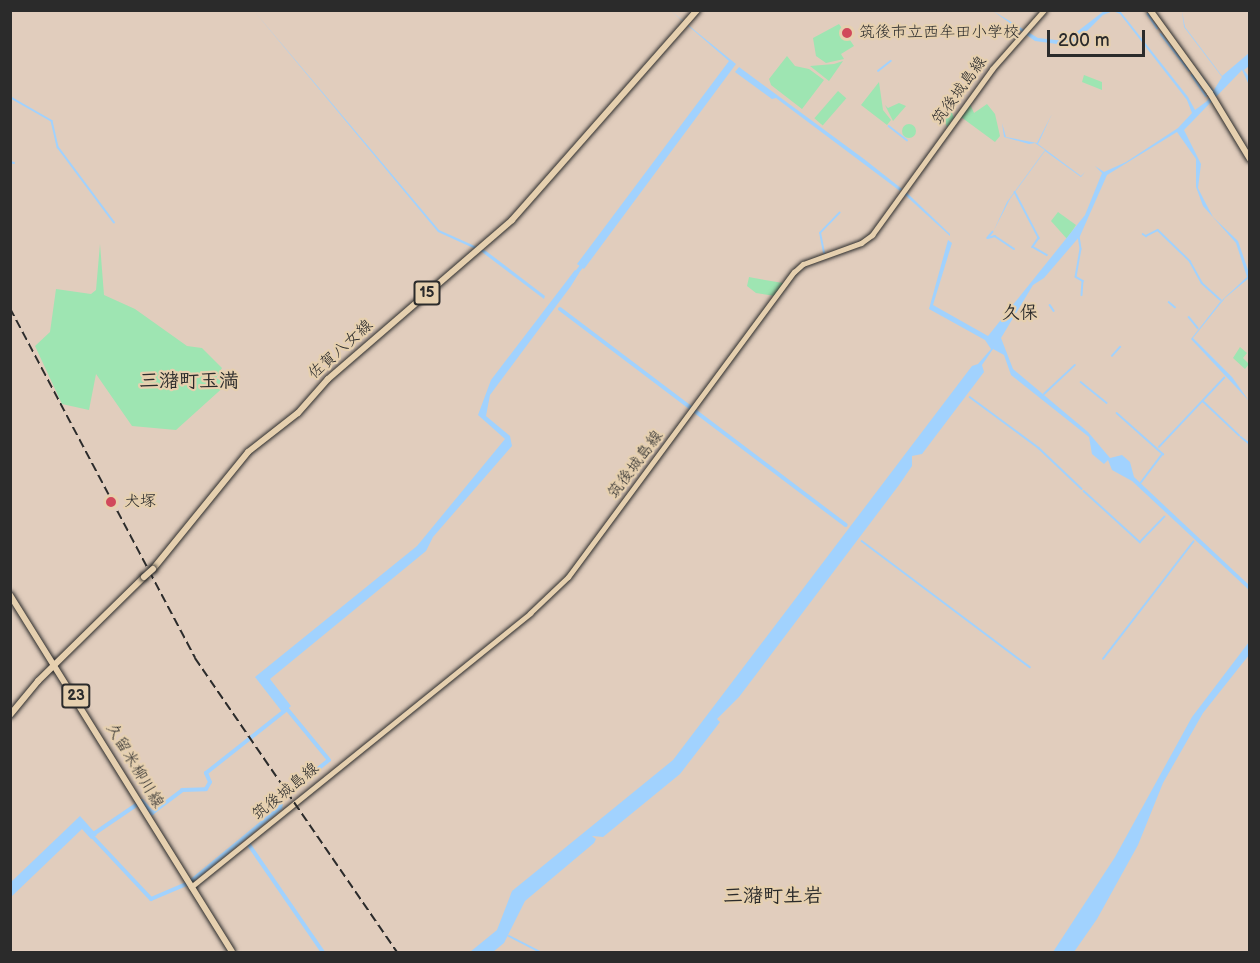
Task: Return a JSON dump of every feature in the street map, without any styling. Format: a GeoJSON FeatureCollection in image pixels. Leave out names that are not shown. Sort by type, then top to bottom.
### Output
{"type":"FeatureCollection","features":[{"type":"Feature","properties":{"kind":"main road","name":"佐賀八女線"},"geometry":{"type":"LineString","coordinates":[[10,715],[56,663],[153,569],[248,452],[298,412],[350,359],[503,229],[697,10]]}},
{"type":"Feature","properties":{"kind":"main road","name":"筑後城島線"},"geometry":{"type":"LineString","coordinates":[[191,887],[552,593],[573,571],[794,272],[803,264],[861,243],[872,235],[992,69],[1044,10]]}},
{"type":"Feature","properties":{"kind":"main road"},"geometry":{"type":"LineString","coordinates":[[1150,10],[1212,96],[1250,159]]}},
{"type":"Feature","properties":{"kind":"main road","name":"久留米柳川線"},"geometry":{"type":"LineString","coordinates":[[10,595],[56,663],[232,952]]}},
{"type":"Feature","properties":{"kind":"green space"},"geometry":{"type":"Polygon","coordinates":[[[839,24],[854,46],[841,54],[844,59],[826,63],[816,56],[813,38],[839,24]]]}},
{"type":"Feature","properties":{"kind":"green space"},"geometry":{"type":"Polygon","coordinates":[[[787,56],[795,66],[809,69],[824,80],[802,109],[771,85],[769,79],[787,56]]]}},
{"type":"Feature","properties":{"kind":"green space"},"geometry":{"type":"Polygon","coordinates":[[[843,61],[829,81],[810,66],[834,64],[843,61]]]}},
{"type":"Feature","properties":{"kind":"green space"},"geometry":{"type":"Polygon","coordinates":[[[1084,75],[1102,82],[1102,90],[1082,82],[1084,75]]]}},
{"type":"Feature","properties":{"kind":"green space"},"geometry":{"type":"Polygon","coordinates":[[[879,82],[883,110],[891,120],[887,125],[861,105],[879,82]]]}},
{"type":"Feature","properties":{"kind":"green space"},"geometry":{"type":"Polygon","coordinates":[[[838,91],[846,98],[823,125],[814,118],[838,91]]]}},
{"type":"Feature","properties":{"kind":"green space"},"geometry":{"type":"Polygon","coordinates":[[[899,103],[906,106],[893,121],[885,105],[888,108],[899,103]]]}},
{"type":"Feature","properties":{"kind":"green space"},"geometry":{"type":"Polygon","coordinates":[[[970,104],[974,113],[987,104],[995,114],[1000,136],[995,142],[961,117],[970,104]]]}},
{"type":"Feature","properties":{"kind":"green space"},"geometry":{"type":"Polygon","coordinates":[[[950,108],[954,118],[947,127],[941,112],[950,108]]]}},
{"type":"Feature","properties":{"kind":"green space"},"geometry":{"type":"Polygon","coordinates":[[[906,124],[912,124],[916,131],[912,138],[906,138],[902,134],[902,128],[906,124]]]}},
{"type":"Feature","properties":{"kind":"green space"},"geometry":{"type":"Polygon","coordinates":[[[1058,212],[1076,225],[1067,239],[1051,221],[1058,212]]]}},
{"type":"Feature","properties":{"kind":"green space"},"geometry":{"type":"Polygon","coordinates":[[[100,244],[104,295],[135,309],[187,346],[202,348],[222,368],[216,378],[227,384],[176,430],[132,426],[96,374],[89,410],[62,404],[35,346],[50,332],[56,289],[91,294],[96,290],[100,244]]]}},
{"type":"Feature","properties":{"kind":"green space"},"geometry":{"type":"Polygon","coordinates":[[[749,277],[783,283],[775,296],[756,293],[747,286],[749,277]]]}},
{"type":"Feature","properties":{"kind":"green space"},"geometry":{"type":"Polygon","coordinates":[[[1240,347],[1247,353],[1243,358],[1249,364],[1245,369],[1233,358],[1240,347]]]}},
{"type":"Feature","properties":{"kind":"water"},"geometry":{"type":"Polygon","coordinates":[[[254,11],[439,230],[486,251],[545,296],[544,299],[482,252],[438,232],[254,11]]]}},
{"type":"Feature","properties":{"kind":"water"},"geometry":{"type":"Polygon","coordinates":[[[671,11],[736,64],[584,269],[577,264],[729,61],[671,11]]]}},
{"type":"Feature","properties":{"kind":"water"},"geometry":{"type":"Polygon","coordinates":[[[993,11],[1038,38],[1065,41],[1104,11],[1113,11],[1103,15],[1072,46],[1035,41],[993,11]]]}},
{"type":"Feature","properties":{"kind":"water"},"geometry":{"type":"Polygon","coordinates":[[[1113,11],[1120,11],[1188,97],[1195,110],[1207,101],[1222,77],[1184,27],[1182,11],[1185,27],[1222,76],[1249,53],[1249,66],[1244,70],[1249,77],[1249,85],[1242,70],[1184,130],[1201,164],[1198,188],[1213,217],[1238,241],[1249,273],[1249,278],[1225,298],[1193,338],[1232,377],[1249,401],[1191,339],[1220,302],[1247,277],[1236,243],[1203,206],[1196,187],[1196,159],[1177,132],[1107,175],[1080,236],[1044,278],[1033,285],[1001,338],[1013,369],[1088,432],[1110,458],[1122,455],[1130,462],[1134,477],[1249,585],[1249,590],[1132,481],[1112,470],[1108,460],[1104,464],[1092,454],[1089,437],[1011,375],[1004,355],[993,349],[982,365],[984,372],[922,454],[912,456],[912,466],[899,485],[739,697],[717,719],[720,722],[680,774],[603,837],[592,836],[596,839],[594,843],[525,901],[504,943],[493,952],[470,952],[497,930],[512,891],[673,760],[972,366],[978,364],[991,349],[985,340],[929,309],[948,240],[952,243],[933,305],[988,336],[1085,215],[1102,173],[1095,166],[1104,172],[1126,162],[1178,128],[1192,113],[1187,100],[1120,14],[1113,11]]]}},
{"type":"Feature","properties":{"kind":"water"},"geometry":{"type":"Polygon","coordinates":[[[739,67],[902,189],[900,191],[776,98],[772,99],[735,72],[739,67]]]}},
{"type":"Feature","properties":{"kind":"water"},"geometry":{"type":"Polygon","coordinates":[[[1052,114],[1038,144],[1081,176],[1085,172],[1081,177],[1045,151],[1010,199],[993,232],[1007,202],[1045,150],[1035,143],[1029,144],[1004,137],[1002,123],[1006,137],[1037,143],[1052,114]]]}},
{"type":"Feature","properties":{"kind":"water"},"geometry":{"type":"Polygon","coordinates":[[[906,192],[950,234],[950,236],[904,194],[906,192]]]}},
{"type":"Feature","properties":{"kind":"water"},"geometry":{"type":"Polygon","coordinates":[[[575,270],[579,273],[571,286],[490,395],[486,416],[510,436],[512,446],[433,537],[426,551],[270,679],[291,706],[283,713],[255,677],[417,546],[505,439],[478,415],[491,380],[575,270]]]}},
{"type":"Feature","properties":{"kind":"water"},"geometry":{"type":"Polygon","coordinates":[[[1249,642],[1249,655],[1203,713],[1163,783],[1138,845],[1097,919],[1074,952],[1053,952],[1115,857],[1192,717],[1249,642]]]}},
{"type":"Feature","properties":{"kind":"water"},"geometry":{"type":"Polygon","coordinates":[[[80,816],[97,835],[91,839],[82,829],[11,897],[11,882],[80,816]]]}},
{"type":"Feature","properties":{"kind":"waterway"},"geometry":{"type":"LineString","coordinates":[[1148,14],[1157,28]]}},
{"type":"Feature","properties":{"kind":"waterway"},"geometry":{"type":"LineString","coordinates":[[1161,34],[1189,70]]}},
{"type":"Feature","properties":{"kind":"waterway"},"geometry":{"type":"LineString","coordinates":[[878,71],[891,61]]}},
{"type":"Feature","properties":{"kind":"waterway"},"geometry":{"type":"LineString","coordinates":[[1198,72],[1213,91]]}},
{"type":"Feature","properties":{"kind":"waterway"},"geometry":{"type":"LineString","coordinates":[[1192,75],[1206,96]]}},
{"type":"Feature","properties":{"kind":"waterway"},"geometry":{"type":"LineString","coordinates":[[10,97],[52,121],[58,147],[114,222]]}},
{"type":"Feature","properties":{"kind":"waterway"},"geometry":{"type":"LineString","coordinates":[[889,126],[907,140]]}},
{"type":"Feature","properties":{"kind":"waterway"},"geometry":{"type":"LineString","coordinates":[[10,162],[14,163]]}},
{"type":"Feature","properties":{"kind":"waterway"},"geometry":{"type":"LineString","coordinates":[[1015,192],[1039,238],[1033,247],[1047,255]]}},
{"type":"Feature","properties":{"kind":"waterway"},"geometry":{"type":"LineString","coordinates":[[824,253],[820,233],[839,213]]}},
{"type":"Feature","properties":{"kind":"waterway"},"geometry":{"type":"LineString","coordinates":[[1143,234],[1146,236],[1158,230],[1190,261],[1202,283],[1221,300]]}},
{"type":"Feature","properties":{"kind":"waterway"},"geometry":{"type":"LineString","coordinates":[[993,232],[988,238],[995,236],[1014,249]]}},
{"type":"Feature","properties":{"kind":"waterway"},"geometry":{"type":"LineString","coordinates":[[1079,236],[1081,249],[1076,277],[1083,281],[1082,295]]}},
{"type":"Feature","properties":{"kind":"waterway"},"geometry":{"type":"LineString","coordinates":[[574,276],[584,263]]}},
{"type":"Feature","properties":{"kind":"waterway"},"geometry":{"type":"LineString","coordinates":[[1169,302],[1175,307]]}},
{"type":"Feature","properties":{"kind":"waterway"},"geometry":{"type":"LineString","coordinates":[[1050,305],[1054,311]]}},
{"type":"Feature","properties":{"kind":"waterway"},"geometry":{"type":"LineString","coordinates":[[560,309],[846,525]]}},
{"type":"Feature","properties":{"kind":"waterway"},"geometry":{"type":"LineString","coordinates":[[1189,317],[1198,328]]}},
{"type":"Feature","properties":{"kind":"waterway"},"geometry":{"type":"LineString","coordinates":[[1112,356],[1120,347]]}},
{"type":"Feature","properties":{"kind":"waterway"},"geometry":{"type":"LineString","coordinates":[[1044,394],[1075,365]]}},
{"type":"Feature","properties":{"kind":"waterway"},"geometry":{"type":"LineString","coordinates":[[1159,447],[1224,378]]}},
{"type":"Feature","properties":{"kind":"waterway"},"geometry":{"type":"LineString","coordinates":[[1081,382],[1107,403]]}},
{"type":"Feature","properties":{"kind":"waterway"},"geometry":{"type":"LineString","coordinates":[[970,397],[1039,448],[1082,489]]}},
{"type":"Feature","properties":{"kind":"waterway"},"geometry":{"type":"LineString","coordinates":[[1203,401],[1239,435]]}},
{"type":"Feature","properties":{"kind":"waterway"},"geometry":{"type":"LineString","coordinates":[[1117,413],[1163,454],[1141,483]]}},
{"type":"Feature","properties":{"kind":"waterway"},"geometry":{"type":"LineString","coordinates":[[1241,437],[1250,444]]}},
{"type":"Feature","properties":{"kind":"waterway"},"geometry":{"type":"LineString","coordinates":[[1084,491],[1140,542],[1164,517]]}},
{"type":"Feature","properties":{"kind":"waterway"},"geometry":{"type":"LineString","coordinates":[[862,541],[1030,667]]}},
{"type":"Feature","properties":{"kind":"waterway"},"geometry":{"type":"LineString","coordinates":[[1103,659],[1193,542]]}},
{"type":"Feature","properties":{"kind":"waterway"},"geometry":{"type":"LineString","coordinates":[[92,835],[142,801],[152,813],[182,790],[206,789],[210,782],[206,773],[287,709]]}},
{"type":"Feature","properties":{"kind":"waterway"},"geometry":{"type":"LineString","coordinates":[[190,882],[280,808],[282,798],[329,760],[287,709]]}},
{"type":"Feature","properties":{"kind":"waterway"},"geometry":{"type":"LineString","coordinates":[[91,835],[151,899],[186,884]]}},
{"type":"Feature","properties":{"kind":"waterway"},"geometry":{"type":"LineString","coordinates":[[247,842],[323,952]]}},
{"type":"Feature","properties":{"kind":"waterway"},"geometry":{"type":"LineString","coordinates":[[509,936],[540,952]]}},
{"type":"Feature","properties":{"kind":"railway"},"geometry":{"type":"LineString","coordinates":[[10,308],[195,658],[397,952]]}},
{"type":"Feature","properties":{"kind":"place","name":"筑後市立西牟田小学校"},"geometry":{"type":"Point","coordinates":[847,33]}},
{"type":"Feature","properties":{"kind":"place","name":"犬塚"},"geometry":{"type":"Point","coordinates":[111,502]}},
{"type":"Feature","properties":{"kind":"district","name":"久保"},"geometry":{"type":"Point","coordinates":[1020,313]}},
{"type":"Feature","properties":{"kind":"district","name":"三潴町玉満"},"geometry":{"type":"Point","coordinates":[189,381]}},
{"type":"Feature","properties":{"kind":"district","name":"三潴町生岩"},"geometry":{"type":"Point","coordinates":[773,896]}}]}
